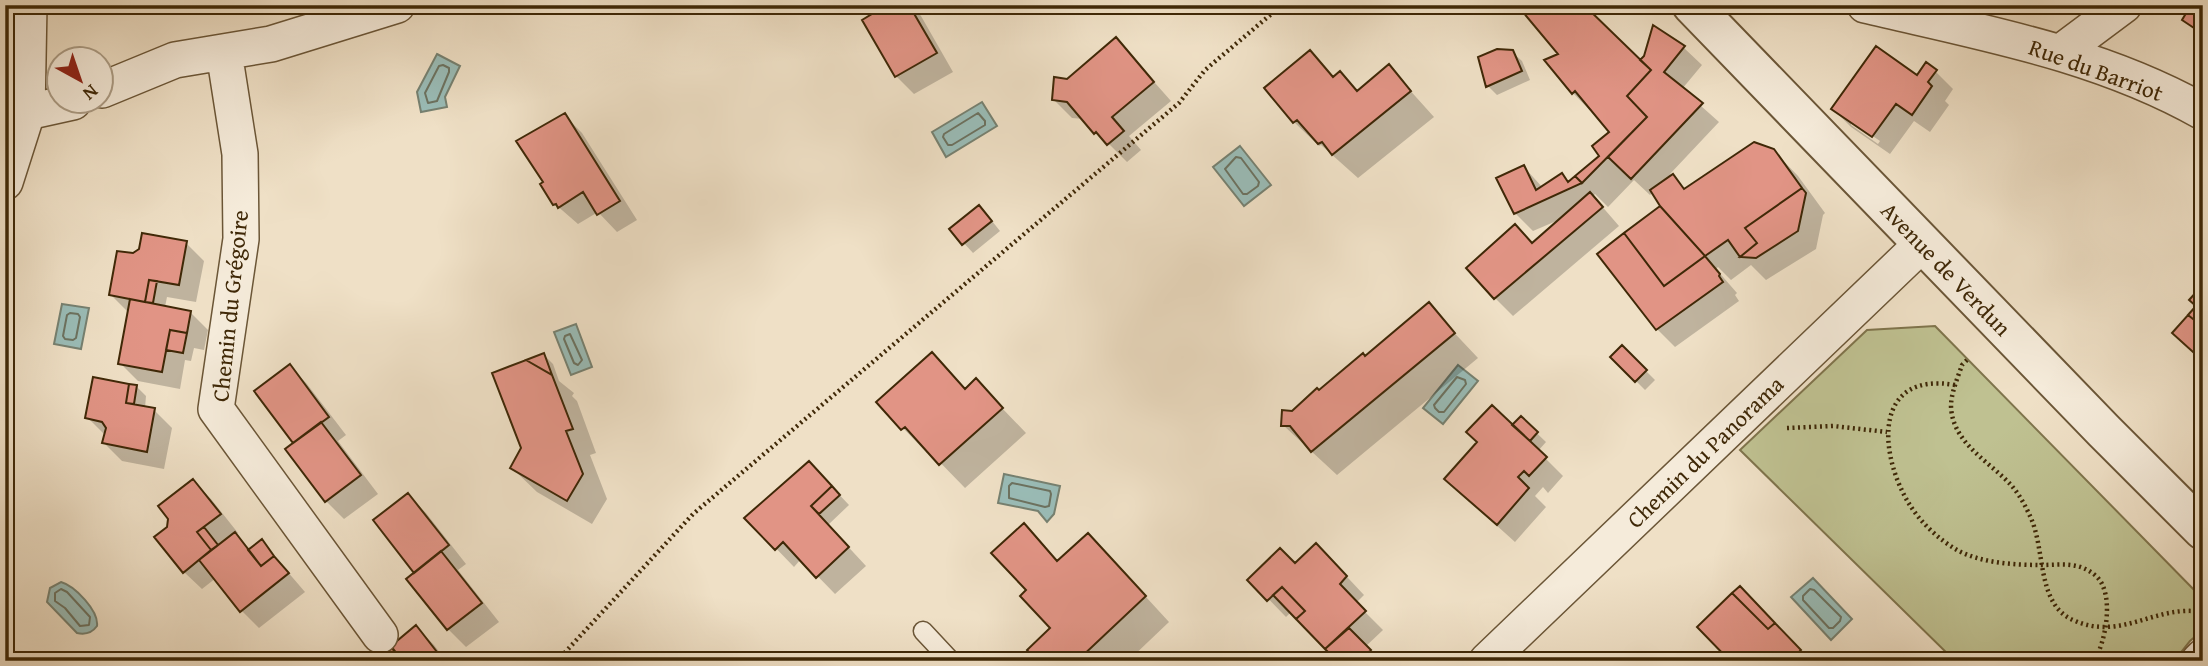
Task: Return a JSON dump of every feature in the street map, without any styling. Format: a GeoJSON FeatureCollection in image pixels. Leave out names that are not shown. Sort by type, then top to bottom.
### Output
{"type":"FeatureCollection","features":[{"type":"Feature","properties":{"kind":"street"},"geometry":{"type":"LineString","coordinates":[[5,182],[29,5]]}},
{"type":"Feature","properties":{"kind":"street"},"geometry":{"type":"LineString","coordinates":[[116,84],[175,60],[271,44],[397,5]]}},
{"type":"Feature","properties":{"kind":"street","name":"Rue du Barriot"},"geometry":{"type":"LineString","coordinates":[[1865,5],[2061,51],[2144,84],[2203,112]]}},
{"type":"Feature","properties":{"kind":"street"},"geometry":{"type":"LineString","coordinates":[[2061,51],[2123,5]]}},
{"type":"Feature","properties":{"kind":"street","name":"Avenue de Verdun"},"geometry":{"type":"LineString","coordinates":[[1708,10],[1922,244],[2203,530]]}},
{"type":"Feature","properties":{"kind":"street","name":"Chemin du Grégoire"},"geometry":{"type":"LineString","coordinates":[[224,52],[240,154],[241,239],[216,409],[380,635]]}},
{"type":"Feature","properties":{"kind":"street"},"geometry":{"type":"LineString","coordinates":[[16,115],[46,108]]}},
{"type":"Feature","properties":{"kind":"street","name":"Chemin du Panorama"},"geometry":{"type":"LineString","coordinates":[[1487,661],[1922,244]]}},
{"type":"Feature","properties":{"kind":"lane"},"geometry":{"type":"LineString","coordinates":[[923,631],[951,661]]}},
{"type":"Feature","properties":{"kind":"path"},"geometry":{"type":"LineString","coordinates":[[557,661],[693,514],[1179,103],[1205,70],[1282,5]]}},
{"type":"Feature","properties":{"kind":"path"},"geometry":{"type":"LineString","coordinates":[[1967,360],[1962,365],[1955,385],[1951,406],[1955,426],[1981,460],[2010,484],[2023,502],[2035,526],[2050,598],[2060,613],[2085,625],[2105,628],[2130,624],[2177,610],[2203,612]]}},
{"type":"Feature","properties":{"kind":"path"},"geometry":{"type":"LineString","coordinates":[[1955,385],[1926,383],[1912,388],[1899,399],[1887,432],[1889,456],[1899,484],[1922,521],[1958,550],[1979,558],[2043,565],[2065,563],[2083,567],[2098,577],[2105,589],[2107,603],[2105,639],[2094,661]]}},
{"type":"Feature","properties":{"kind":"path"},"geometry":{"type":"LineString","coordinates":[[1783,428],[1833,426],[1887,432]]}},
{"type":"Feature","properties":{"kind":"green space"},"geometry":{"type":"Polygon","coordinates":[[[1935,326],[2203,599],[2203,630],[2174,661],[1955,661],[1740,450],[1867,330],[1935,326]]]}},
{"type":"Feature","properties":{"kind":"water"},"geometry":{"type":"Polygon","coordinates":[[[437,54],[460,66],[445,97],[447,107],[421,112],[417,92],[437,54]]]}},
{"type":"Feature","properties":{"kind":"water"},"geometry":{"type":"Polygon","coordinates":[[[982,102],[997,126],[946,157],[932,132],[982,102]]]}},
{"type":"Feature","properties":{"kind":"water"},"geometry":{"type":"Polygon","coordinates":[[[1240,146],[1271,185],[1244,206],[1213,167],[1240,146]]]}},
{"type":"Feature","properties":{"kind":"water"},"geometry":{"type":"Polygon","coordinates":[[[62,304],[89,308],[81,349],[54,344],[62,304]]]}},
{"type":"Feature","properties":{"kind":"water"},"geometry":{"type":"Polygon","coordinates":[[[576,324],[592,367],[571,375],[554,332],[576,324]]]}},
{"type":"Feature","properties":{"kind":"water"},"geometry":{"type":"Polygon","coordinates":[[[1458,365],[1478,381],[1443,424],[1423,408],[1458,365]]]}},
{"type":"Feature","properties":{"kind":"water"},"geometry":{"type":"Polygon","coordinates":[[[1004,474],[1060,486],[1054,514],[1047,522],[1038,511],[998,503],[1004,474]]]}},
{"type":"Feature","properties":{"kind":"water"},"geometry":{"type":"Polygon","coordinates":[[[1813,578],[1852,619],[1831,640],[1791,597],[1813,578]]]}},
{"type":"Feature","properties":{"kind":"water"},"geometry":{"type":"Polygon","coordinates":[[[61,582],[73,588],[94,613],[97,626],[91,632],[77,633],[47,602],[50,588],[61,582]]]}},
{"type":"Feature","properties":{"kind":"building"},"geometry":{"type":"Polygon","coordinates":[[[872,5],[909,5],[937,53],[895,77],[862,20],[875,12],[872,5]]]}},
{"type":"Feature","properties":{"kind":"building"},"geometry":{"type":"Polygon","coordinates":[[[1517,5],[1584,5],[1651,70],[1627,96],[1647,117],[1582,183],[1575,176],[1599,156],[1592,146],[1609,132],[1575,91],[1572,94],[1544,60],[1558,54],[1517,5]]]}},
{"type":"Feature","properties":{"kind":"building"},"geometry":{"type":"Polygon","coordinates":[[[2191,5],[2203,5],[2203,34],[2182,20],[2191,5]]]}},
{"type":"Feature","properties":{"kind":"building"},"geometry":{"type":"Polygon","coordinates":[[[1653,25],[1685,46],[1664,72],[1703,103],[1631,179],[1608,157],[1647,117],[1627,96],[1651,70],[1640,60],[1644,56],[1653,25]]]}},
{"type":"Feature","properties":{"kind":"building"},"geometry":{"type":"Polygon","coordinates":[[[1116,37],[1154,82],[1112,117],[1124,131],[1107,145],[1067,102],[1052,100],[1054,77],[1067,79],[1116,37]]]}},
{"type":"Feature","properties":{"kind":"building"},"geometry":{"type":"Polygon","coordinates":[[[1876,46],[1917,75],[1926,62],[1937,70],[1928,82],[1932,86],[1912,115],[1896,104],[1872,137],[1831,109],[1876,46]]]}},
{"type":"Feature","properties":{"kind":"building"},"geometry":{"type":"Polygon","coordinates":[[[1497,49],[1513,50],[1522,71],[1486,87],[1478,57],[1497,49]]]}},
{"type":"Feature","properties":{"kind":"building"},"geometry":{"type":"Polygon","coordinates":[[[1310,50],[1333,77],[1340,71],[1357,91],[1389,64],[1411,91],[1332,155],[1322,142],[1318,144],[1297,120],[1293,123],[1264,88],[1310,50]]]}},
{"type":"Feature","properties":{"kind":"building"},"geometry":{"type":"Polygon","coordinates":[[[565,113],[620,201],[597,215],[583,192],[558,208],[556,204],[553,205],[540,184],[543,182],[516,141],[565,113]]]}},
{"type":"Feature","properties":{"kind":"building"},"geometry":{"type":"Polygon","coordinates":[[[1754,142],[1774,149],[1802,188],[1745,228],[1757,243],[1740,257],[1728,240],[1705,256],[1660,206],[1650,190],[1673,174],[1684,189],[1754,142]]]}},
{"type":"Feature","properties":{"kind":"building"},"geometry":{"type":"Polygon","coordinates":[[[1524,165],[1536,190],[1562,173],[1568,182],[1575,176],[1582,183],[1514,214],[1496,178],[1524,165]]]}},
{"type":"Feature","properties":{"kind":"building"},"geometry":{"type":"Polygon","coordinates":[[[1802,188],[1806,193],[1798,231],[1756,258],[1740,257],[1757,243],[1745,228],[1802,188]]]}},
{"type":"Feature","properties":{"kind":"building"},"geometry":{"type":"Polygon","coordinates":[[[1590,192],[1603,207],[1494,299],[1466,268],[1515,224],[1532,243],[1590,192]]]}},
{"type":"Feature","properties":{"kind":"building"},"geometry":{"type":"Polygon","coordinates":[[[979,205],[992,221],[962,245],[949,229],[979,205]]]}},
{"type":"Feature","properties":{"kind":"building"},"geometry":{"type":"Polygon","coordinates":[[[1660,206],[1705,256],[1664,286],[1624,233],[1660,206]]]}},
{"type":"Feature","properties":{"kind":"building"},"geometry":{"type":"Polygon","coordinates":[[[142,233],[187,241],[179,285],[149,280],[145,302],[109,295],[117,251],[133,253],[139,249],[142,233]]]}},
{"type":"Feature","properties":{"kind":"building"},"geometry":{"type":"Polygon","coordinates":[[[1624,233],[1664,286],[1705,256],[1723,282],[1656,330],[1597,254],[1624,233]]]}},
{"type":"Feature","properties":{"kind":"building"},"geometry":{"type":"Polygon","coordinates":[[[149,280],[157,281],[153,303],[145,302],[149,280]]]}},
{"type":"Feature","properties":{"kind":"building"},"geometry":{"type":"Polygon","coordinates":[[[2200,288],[2203,298],[2196,306],[2189,300],[2200,288]]]}},
{"type":"Feature","properties":{"kind":"building"},"geometry":{"type":"Polygon","coordinates":[[[130,299],[191,311],[187,333],[170,330],[162,372],[118,364],[130,299]]]}},
{"type":"Feature","properties":{"kind":"building"},"geometry":{"type":"Polygon","coordinates":[[[1429,302],[1455,333],[1311,452],[1290,426],[1281,426],[1282,410],[1292,411],[1317,388],[1319,390],[1363,353],[1365,356],[1429,302]]]}},
{"type":"Feature","properties":{"kind":"building"},"geometry":{"type":"Polygon","coordinates":[[[2196,306],[2203,312],[2203,318],[2198,323],[2188,315],[2196,306]]]}},
{"type":"Feature","properties":{"kind":"building"},"geometry":{"type":"Polygon","coordinates":[[[2188,315],[2198,323],[2203,318],[2203,361],[2172,333],[2188,315]]]}},
{"type":"Feature","properties":{"kind":"building"},"geometry":{"type":"Polygon","coordinates":[[[170,330],[187,333],[183,353],[166,350],[170,330]]]}},
{"type":"Feature","properties":{"kind":"building"},"geometry":{"type":"Polygon","coordinates":[[[1622,345],[1647,370],[1635,382],[1610,357],[1622,345]]]}},
{"type":"Feature","properties":{"kind":"building"},"geometry":{"type":"Polygon","coordinates":[[[932,352],[965,389],[976,378],[1003,408],[939,465],[905,427],[901,430],[876,402],[932,352]]]}},
{"type":"Feature","properties":{"kind":"building"},"geometry":{"type":"Polygon","coordinates":[[[544,353],[552,375],[526,360],[544,353]]]}},
{"type":"Feature","properties":{"kind":"building"},"geometry":{"type":"Polygon","coordinates":[[[526,360],[552,375],[573,429],[566,431],[583,474],[567,501],[510,468],[521,448],[492,373],[526,360]]]}},
{"type":"Feature","properties":{"kind":"building"},"geometry":{"type":"Polygon","coordinates":[[[290,364],[329,417],[293,443],[254,391],[290,364]]]}},
{"type":"Feature","properties":{"kind":"building"},"geometry":{"type":"Polygon","coordinates":[[[93,377],[129,384],[126,403],[155,408],[147,452],[102,443],[106,428],[102,422],[85,418],[93,377]]]}},
{"type":"Feature","properties":{"kind":"building"},"geometry":{"type":"Polygon","coordinates":[[[129,384],[137,385],[134,404],[126,403],[129,384]]]}},
{"type":"Feature","properties":{"kind":"building"},"geometry":{"type":"Polygon","coordinates":[[[1492,405],[1547,457],[1529,476],[1524,471],[1518,477],[1529,488],[1497,525],[1444,479],[1477,442],[1466,432],[1492,405]]]}},
{"type":"Feature","properties":{"kind":"building"},"geometry":{"type":"Polygon","coordinates":[[[1521,416],[1538,432],[1530,441],[1512,425],[1521,416]]]}},
{"type":"Feature","properties":{"kind":"building"},"geometry":{"type":"Polygon","coordinates":[[[321,422],[361,475],[325,502],[285,449],[321,422]]]}},
{"type":"Feature","properties":{"kind":"building"},"geometry":{"type":"Polygon","coordinates":[[[809,461],[832,486],[811,506],[849,547],[816,578],[783,542],[775,550],[744,518],[809,461]]]}},
{"type":"Feature","properties":{"kind":"building"},"geometry":{"type":"Polygon","coordinates":[[[193,479],[221,514],[197,532],[211,550],[183,573],[154,537],[167,527],[168,519],[158,506],[193,479]]]}},
{"type":"Feature","properties":{"kind":"building"},"geometry":{"type":"Polygon","coordinates":[[[832,486],[840,495],[819,514],[811,506],[832,486]]]}},
{"type":"Feature","properties":{"kind":"building"},"geometry":{"type":"Polygon","coordinates":[[[408,493],[449,545],[414,573],[373,520],[408,493]]]}},
{"type":"Feature","properties":{"kind":"building"},"geometry":{"type":"Polygon","coordinates":[[[1024,523],[1057,561],[1088,533],[1146,596],[1077,661],[1036,661],[1027,650],[1050,628],[1020,596],[1026,590],[991,553],[1024,523]]]}},
{"type":"Feature","properties":{"kind":"building"},"geometry":{"type":"Polygon","coordinates":[[[204,527],[218,545],[211,550],[197,532],[204,527]]]}},
{"type":"Feature","properties":{"kind":"building"},"geometry":{"type":"Polygon","coordinates":[[[235,532],[261,566],[274,556],[289,573],[240,612],[199,560],[235,532]]]}},
{"type":"Feature","properties":{"kind":"building"},"geometry":{"type":"Polygon","coordinates":[[[262,539],[274,556],[261,566],[248,550],[262,539]]]}},
{"type":"Feature","properties":{"kind":"building"},"geometry":{"type":"Polygon","coordinates":[[[1316,543],[1347,576],[1340,584],[1366,611],[1325,649],[1296,619],[1305,611],[1282,587],[1267,601],[1247,580],[1280,548],[1295,563],[1316,543]]]}},
{"type":"Feature","properties":{"kind":"building"},"geometry":{"type":"Polygon","coordinates":[[[441,551],[482,603],[447,630],[406,579],[441,551]]]}},
{"type":"Feature","properties":{"kind":"building"},"geometry":{"type":"Polygon","coordinates":[[[1740,586],[1775,623],[1768,629],[1732,593],[1740,586]]]}},
{"type":"Feature","properties":{"kind":"building"},"geometry":{"type":"Polygon","coordinates":[[[1282,587],[1305,611],[1296,619],[1273,595],[1282,587]]]}},
{"type":"Feature","properties":{"kind":"building"},"geometry":{"type":"Polygon","coordinates":[[[1732,593],[1768,629],[1775,623],[1801,650],[1790,661],[1730,661],[1697,627],[1732,593]]]}},
{"type":"Feature","properties":{"kind":"building"},"geometry":{"type":"Polygon","coordinates":[[[416,625],[444,661],[398,661],[401,659],[391,646],[416,625]]]}},
{"type":"Feature","properties":{"kind":"building"},"geometry":{"type":"Polygon","coordinates":[[[1349,628],[1371,650],[1360,661],[1337,661],[1325,649],[1349,628]]]}},
{"type":"Feature","properties":{"kind":"building"},"geometry":{"type":"Polygon","coordinates":[[[391,647],[401,659],[398,661],[389,661],[383,654],[391,647]]]}}]}
